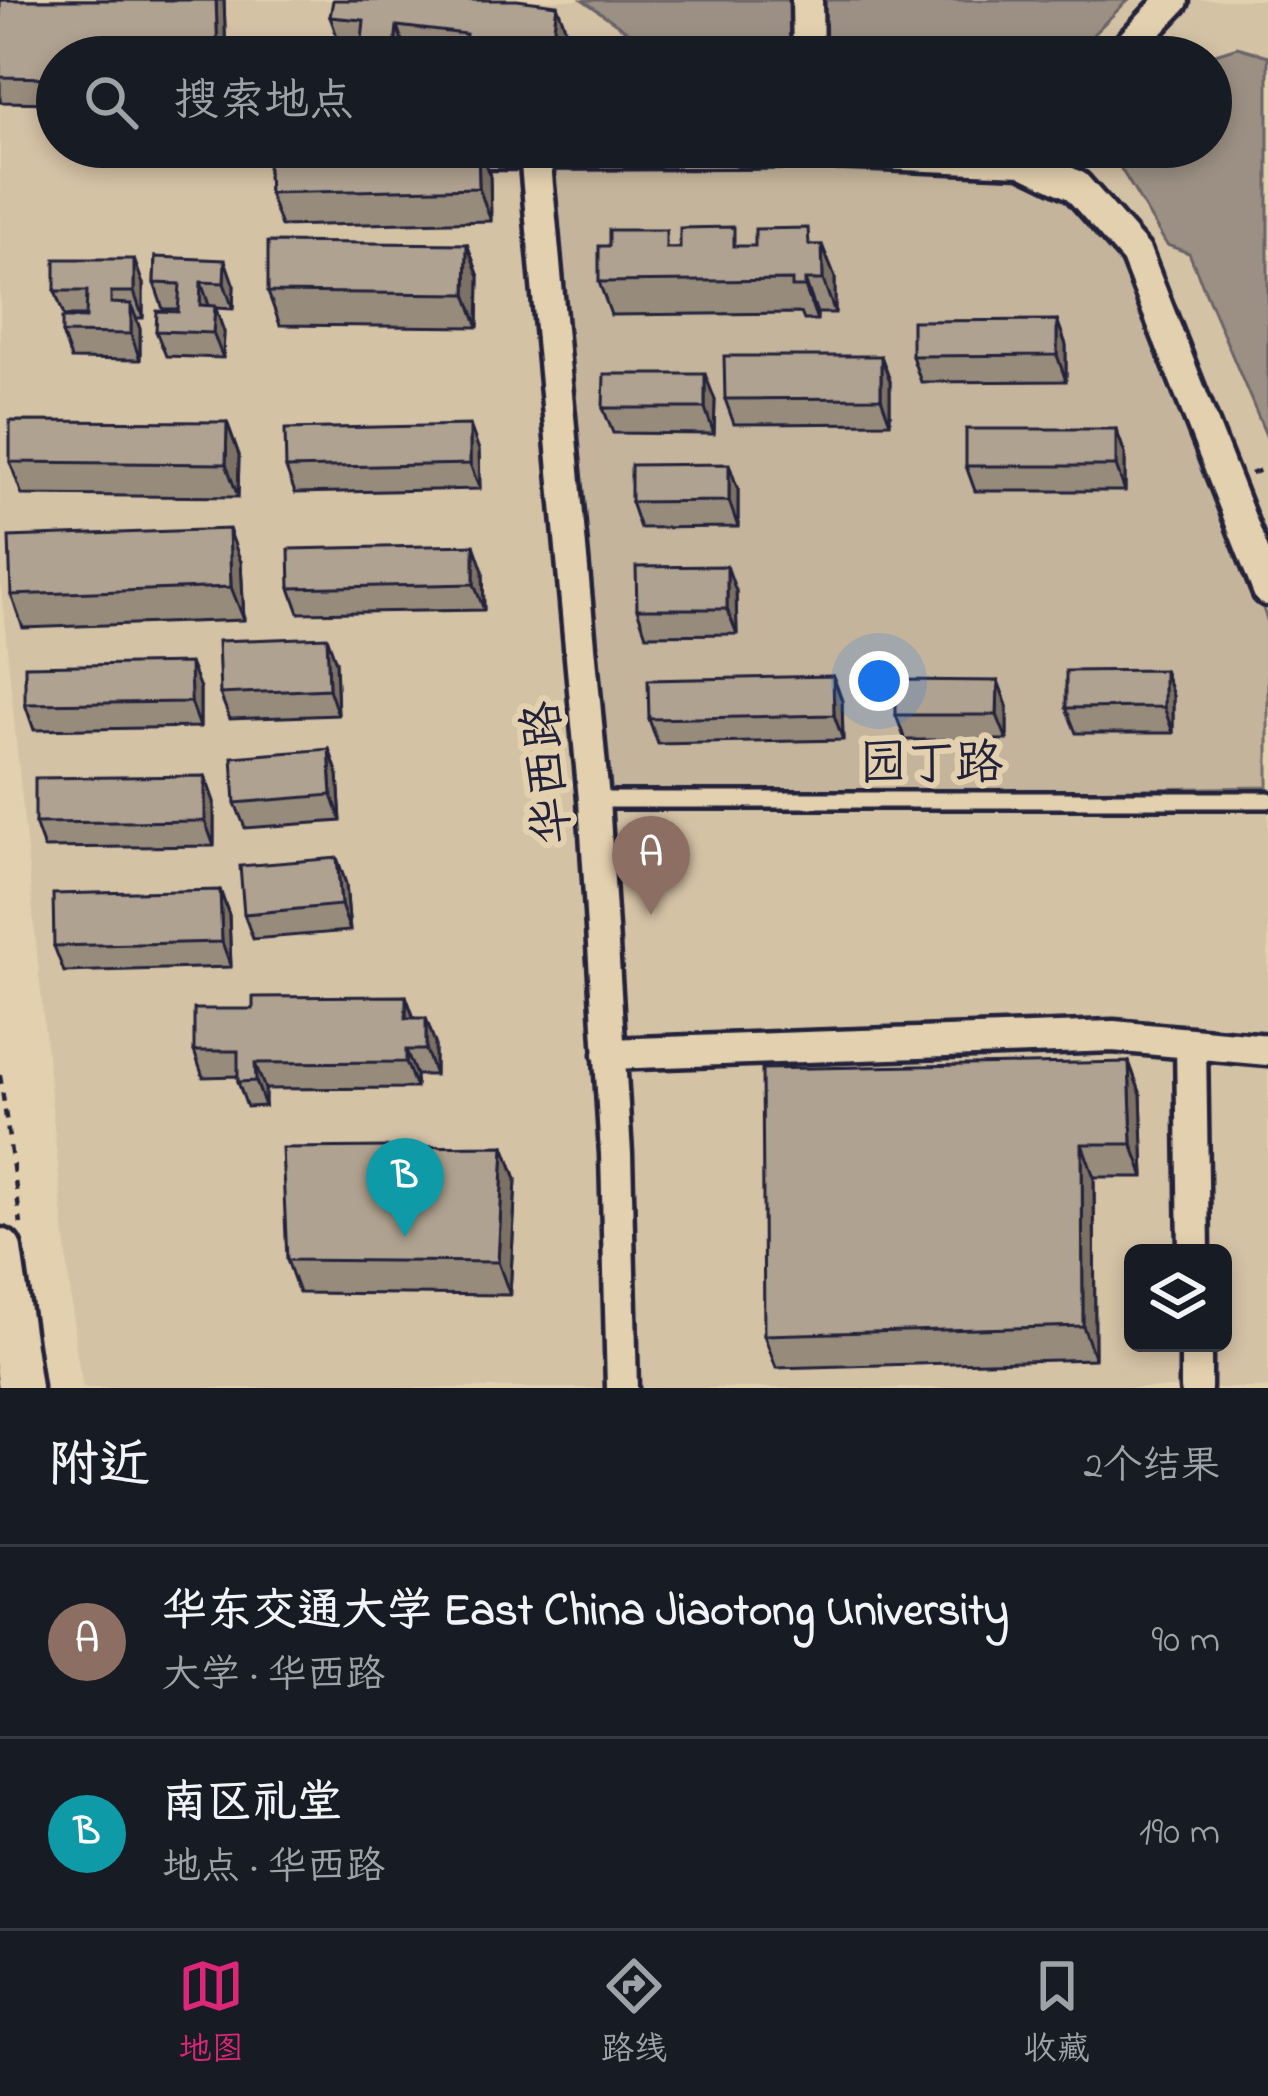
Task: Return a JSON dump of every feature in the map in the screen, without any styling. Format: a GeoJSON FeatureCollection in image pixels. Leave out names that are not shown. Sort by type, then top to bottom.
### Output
{"type":"FeatureCollection","features":[{"type":"Feature","properties":{"kind":"street"},"geometry":{"type":"LineString","coordinates":[[807,0],[808,36]]}},
{"type":"Feature","properties":{"kind":"street"},"geometry":{"type":"LineString","coordinates":[[1139,36],[1173,0]]}},
{"type":"Feature","properties":{"kind":"street","name":"华西路"},"geometry":{"type":"LineString","coordinates":[[537,168],[593,800],[616,1154],[622,1388]]}},
{"type":"Feature","properties":{"kind":"street"},"geometry":{"type":"LineString","coordinates":[[1050,168],[1076,186],[1136,254],[1268,590]]}},
{"type":"Feature","properties":{"kind":"street"},"geometry":{"type":"LineString","coordinates":[[609,1054],[1113,1036],[1268,1050]]}},
{"type":"Feature","properties":{"kind":"street"},"geometry":{"type":"LineString","coordinates":[[1191,1043],[1194,1244]]}},
{"type":"Feature","properties":{"kind":"street"},"geometry":{"type":"LineString","coordinates":[[0,1250],[20,1388]]}},
{"type":"Feature","properties":{"kind":"street"},"geometry":{"type":"LineString","coordinates":[[1196,1352],[1196,1388]]}},
{"type":"Feature","properties":{"kind":"lane","name":"园丁路"},"geometry":{"type":"LineString","coordinates":[[593,800],[1268,800]]}},
{"type":"Feature","properties":{"kind":"shaded area"},"geometry":{"type":"Polygon","coordinates":[[[0,0],[1268,0],[1268,1388],[83,1388],[0,577],[0,0]]]}},
{"type":"Feature","properties":{"kind":"shaded area"},"geometry":{"type":"Polygon","coordinates":[[[583,0],[1128,0],[1091,36],[634,36],[583,0]]]}},
{"type":"Feature","properties":{"kind":"shaded area"},"geometry":{"type":"Polygon","coordinates":[[[1232,49],[1268,56],[1268,440],[1189,253],[1167,245],[1120,168],[1232,168],[1232,49]]]}},
{"type":"Feature","properties":{"kind":"shaded area"},"geometry":{"type":"Polygon","coordinates":[[[543,168],[1023,168],[1073,192],[1131,258],[1268,622],[1268,787],[596,797],[543,168]]]}},
{"type":"Feature","properties":{"kind":"building"},"geometry":{"type":"Polygon","coordinates":[[[0,0],[216,0],[217,36],[36,36],[36,78],[0,77],[0,0]]]}},
{"type":"Feature","properties":{"kind":"building"},"geometry":{"type":"Polygon","coordinates":[[[333,0],[517,0],[557,5],[553,36],[466,36],[397,26],[396,36],[362,36],[364,20],[330,17],[333,0]]]}},
{"type":"Feature","properties":{"kind":"building"},"geometry":{"type":"Polygon","coordinates":[[[268,168],[479,168],[479,188],[269,193],[268,168]]]}},
{"type":"Feature","properties":{"kind":"building"},"geometry":{"type":"Polygon","coordinates":[[[734,227],[734,246],[755,246],[755,229],[808,228],[809,245],[822,245],[823,280],[805,280],[805,287],[792,287],[792,280],[599,282],[599,246],[609,246],[609,230],[666,230],[666,248],[680,248],[680,228],[734,227]]]}},
{"type":"Feature","properties":{"kind":"building"},"geometry":{"type":"Polygon","coordinates":[[[268,242],[467,244],[466,294],[268,292],[268,242]]]}},
{"type":"Feature","properties":{"kind":"building"},"geometry":{"type":"Polygon","coordinates":[[[155,257],[225,260],[224,283],[201,282],[200,305],[215,306],[213,333],[156,331],[157,311],[178,312],[180,284],[154,283],[155,257]]]}},
{"type":"Feature","properties":{"kind":"building"},"geometry":{"type":"Polygon","coordinates":[[[55,259],[134,259],[134,292],[111,292],[111,303],[131,304],[131,334],[62,333],[62,318],[86,318],[87,291],[55,291],[55,259]]]}},
{"type":"Feature","properties":{"kind":"building"},"geometry":{"type":"Polygon","coordinates":[[[1057,320],[1057,355],[912,356],[912,321],[1057,320]]]}},
{"type":"Feature","properties":{"kind":"building"},"geometry":{"type":"Polygon","coordinates":[[[724,356],[881,356],[881,398],[725,399],[724,356]]]}},
{"type":"Feature","properties":{"kind":"building"},"geometry":{"type":"Polygon","coordinates":[[[604,374],[705,374],[705,408],[603,408],[604,374]]]}},
{"type":"Feature","properties":{"kind":"building"},"geometry":{"type":"Polygon","coordinates":[[[10,421],[227,422],[226,464],[10,462],[10,421]]]}},
{"type":"Feature","properties":{"kind":"building"},"geometry":{"type":"Polygon","coordinates":[[[470,425],[470,464],[286,468],[285,429],[470,425]]]}},
{"type":"Feature","properties":{"kind":"building"},"geometry":{"type":"Polygon","coordinates":[[[966,429],[1116,429],[1116,466],[966,466],[966,429]]]}},
{"type":"Feature","properties":{"kind":"building"},"geometry":{"type":"Polygon","coordinates":[[[729,464],[729,501],[631,502],[631,465],[729,464]]]}},
{"type":"Feature","properties":{"kind":"building"},"geometry":{"type":"Polygon","coordinates":[[[229,529],[231,587],[11,595],[9,537],[229,529]]]}},
{"type":"Feature","properties":{"kind":"building"},"geometry":{"type":"Polygon","coordinates":[[[474,545],[474,584],[290,588],[289,549],[474,545]]]}},
{"type":"Feature","properties":{"kind":"building"},"geometry":{"type":"Polygon","coordinates":[[[727,566],[727,609],[637,609],[636,567],[727,566]]]}},
{"type":"Feature","properties":{"kind":"building"},"geometry":{"type":"Polygon","coordinates":[[[327,637],[329,689],[220,694],[218,641],[327,637]]]}},
{"type":"Feature","properties":{"kind":"building"},"geometry":{"type":"Polygon","coordinates":[[[190,663],[191,702],[25,704],[25,666],[190,663]]]}},
{"type":"Feature","properties":{"kind":"building"},"geometry":{"type":"Polygon","coordinates":[[[1164,670],[1164,707],[1066,708],[1066,671],[1164,670]]]}},
{"type":"Feature","properties":{"kind":"building"},"geometry":{"type":"Polygon","coordinates":[[[833,676],[834,715],[649,719],[648,680],[833,676]]]}},
{"type":"Feature","properties":{"kind":"building"},"geometry":{"type":"Polygon","coordinates":[[[896,680],[998,681],[997,715],[896,715],[896,680]]]}},
{"type":"Feature","properties":{"kind":"building"},"geometry":{"type":"Polygon","coordinates":[[[329,749],[332,795],[235,803],[232,757],[329,749]]]}},
{"type":"Feature","properties":{"kind":"building"},"geometry":{"type":"Polygon","coordinates":[[[205,776],[205,821],[35,823],[35,778],[205,776]]]}},
{"type":"Feature","properties":{"kind":"building"},"geometry":{"type":"Polygon","coordinates":[[[337,858],[341,905],[244,914],[240,866],[337,858]]]}},
{"type":"Feature","properties":{"kind":"building"},"geometry":{"type":"Polygon","coordinates":[[[220,890],[222,942],[54,946],[53,894],[220,890]]]}},
{"type":"Feature","properties":{"kind":"building"},"geometry":{"type":"Polygon","coordinates":[[[406,996],[406,1018],[426,1018],[426,1050],[406,1050],[406,1062],[255,1063],[256,1081],[238,1082],[238,1051],[194,1051],[194,1009],[253,1009],[253,997],[406,996]]]}},
{"type":"Feature","properties":{"kind":"building"},"geometry":{"type":"Polygon","coordinates":[[[1129,1062],[1132,1144],[1082,1144],[1083,1326],[764,1335],[762,1069],[1129,1062]]]}},
{"type":"Feature","properties":{"kind":"building"},"geometry":{"type":"Polygon","coordinates":[[[504,1146],[498,1262],[287,1260],[282,1148],[504,1146]]]}},
{"type":"Feature","properties":{"kind":"place","name":"华东交通大学 East China Jiaotong University"},"geometry":{"type":"Point","coordinates":[651,915]}},
{"type":"Feature","properties":{"kind":"place","name":"南区礼堂"},"geometry":{"type":"Point","coordinates":[405,1237]}}]}
